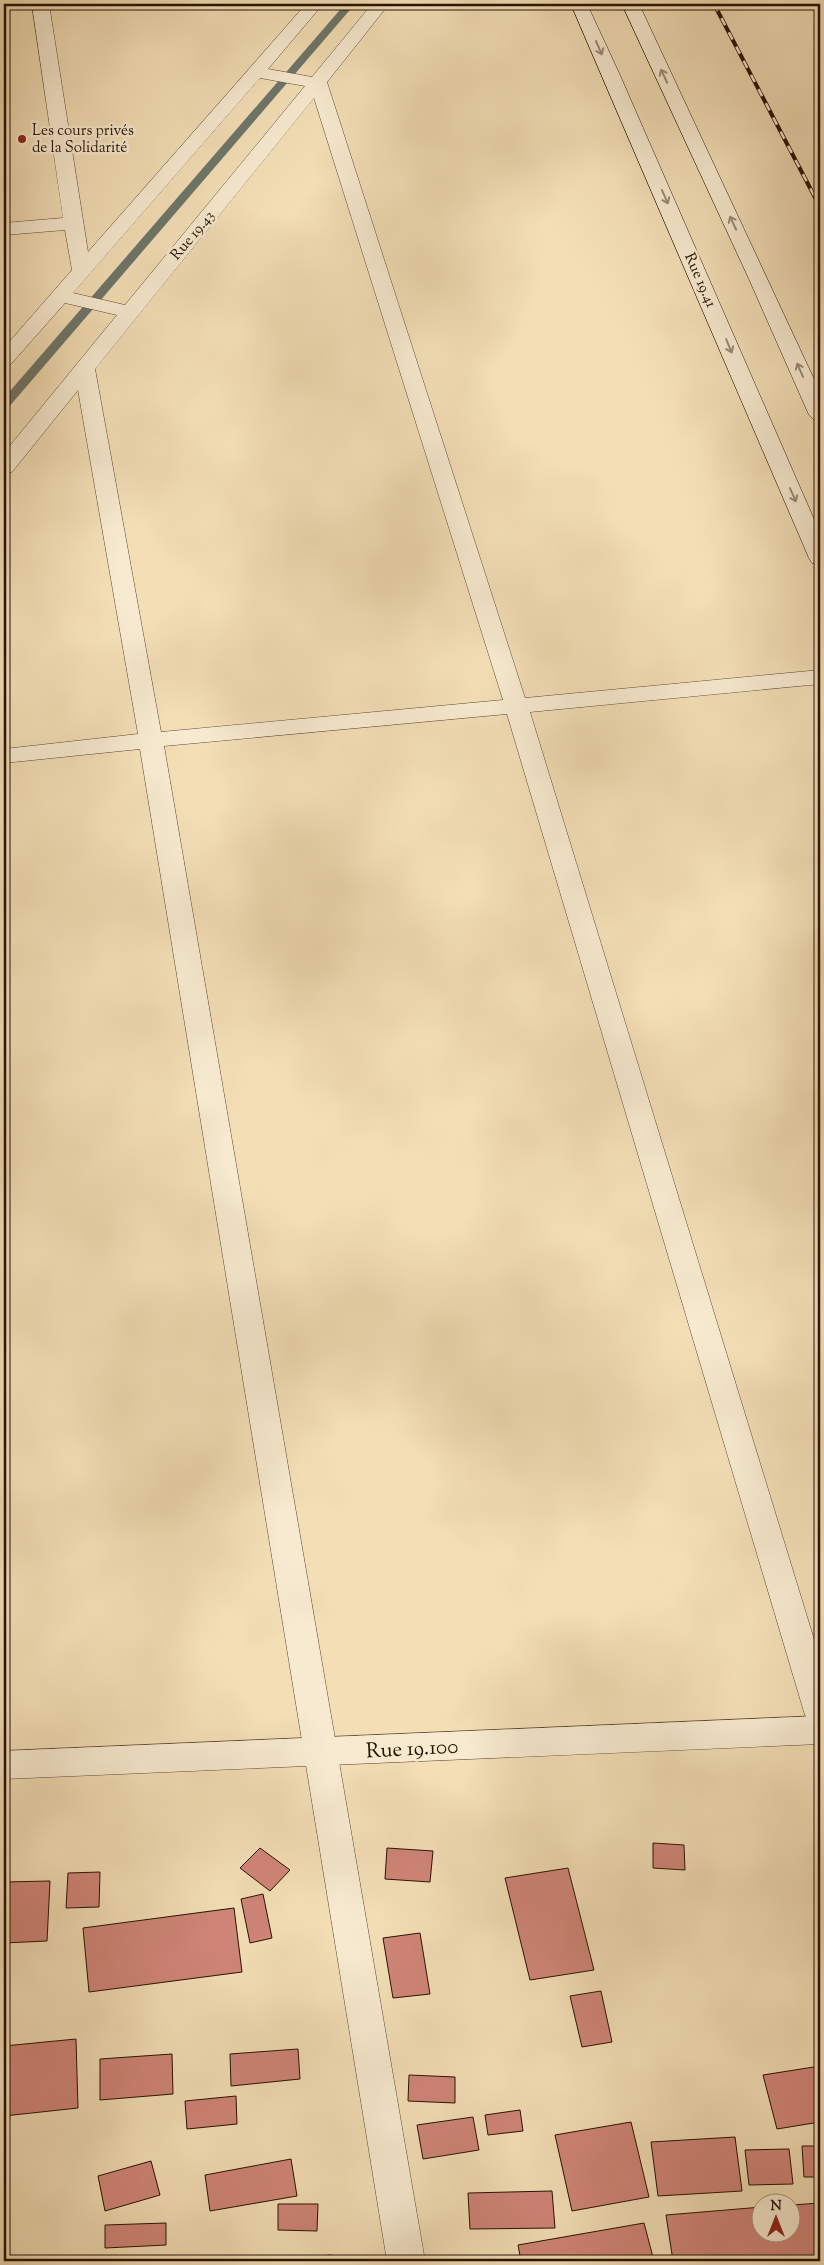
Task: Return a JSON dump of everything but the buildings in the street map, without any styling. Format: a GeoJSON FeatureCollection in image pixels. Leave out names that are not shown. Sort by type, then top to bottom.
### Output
{"type":"FeatureCollection","features":[{"type":"Feature","properties":{"kind":"street"},"geometry":{"type":"LineString","coordinates":[[40,4],[82,271]]}},
{"type":"Feature","properties":{"kind":"street"},"geometry":{"type":"LineString","coordinates":[[4,360],[258,72],[314,4]]}},
{"type":"Feature","properties":{"kind":"street","name":"Rue 19.43"},"geometry":{"type":"LineString","coordinates":[[4,467],[128,312],[381,4]]}},
{"type":"Feature","properties":{"kind":"street","name":"Rue 19.41"},"geometry":{"type":"LineString","coordinates":[[579,4],[718,318],[751,400],[820,558]]}},
{"type":"Feature","properties":{"kind":"street"},"geometry":{"type":"LineString","coordinates":[[630,4],[759,279],[820,415]]}},
{"type":"Feature","properties":{"kind":"street"},"geometry":{"type":"LineString","coordinates":[[258,72],[318,83],[516,705],[820,1712]]}},
{"type":"Feature","properties":{"kind":"street"},"geometry":{"type":"LineString","coordinates":[[4,229],[73,223]]}},
{"type":"Feature","properties":{"kind":"street"},"geometry":{"type":"LineString","coordinates":[[61,296],[128,312]]}},
{"type":"Feature","properties":{"kind":"street"},"geometry":{"type":"LineString","coordinates":[[84,368],[151,740],[406,2261]]}},
{"type":"Feature","properties":{"kind":"street"},"geometry":{"type":"LineString","coordinates":[[4,756],[151,740],[820,677]]}},
{"type":"Feature","properties":{"kind":"street","name":"Rue 19.100"},"geometry":{"type":"LineString","coordinates":[[4,1765],[820,1730]]}},
{"type":"Feature","properties":{"kind":"waterway"},"geometry":{"type":"LineString","coordinates":[[4,405],[350,4]]}},
{"type":"Feature","properties":{"kind":"railway"},"geometry":{"type":"LineString","coordinates":[[714,4],[820,207]]}},
{"type":"Feature","properties":{"kind":"place","name":"Les cours privés de la Solidarité"},"geometry":{"type":"Point","coordinates":[22,139]}}]}
